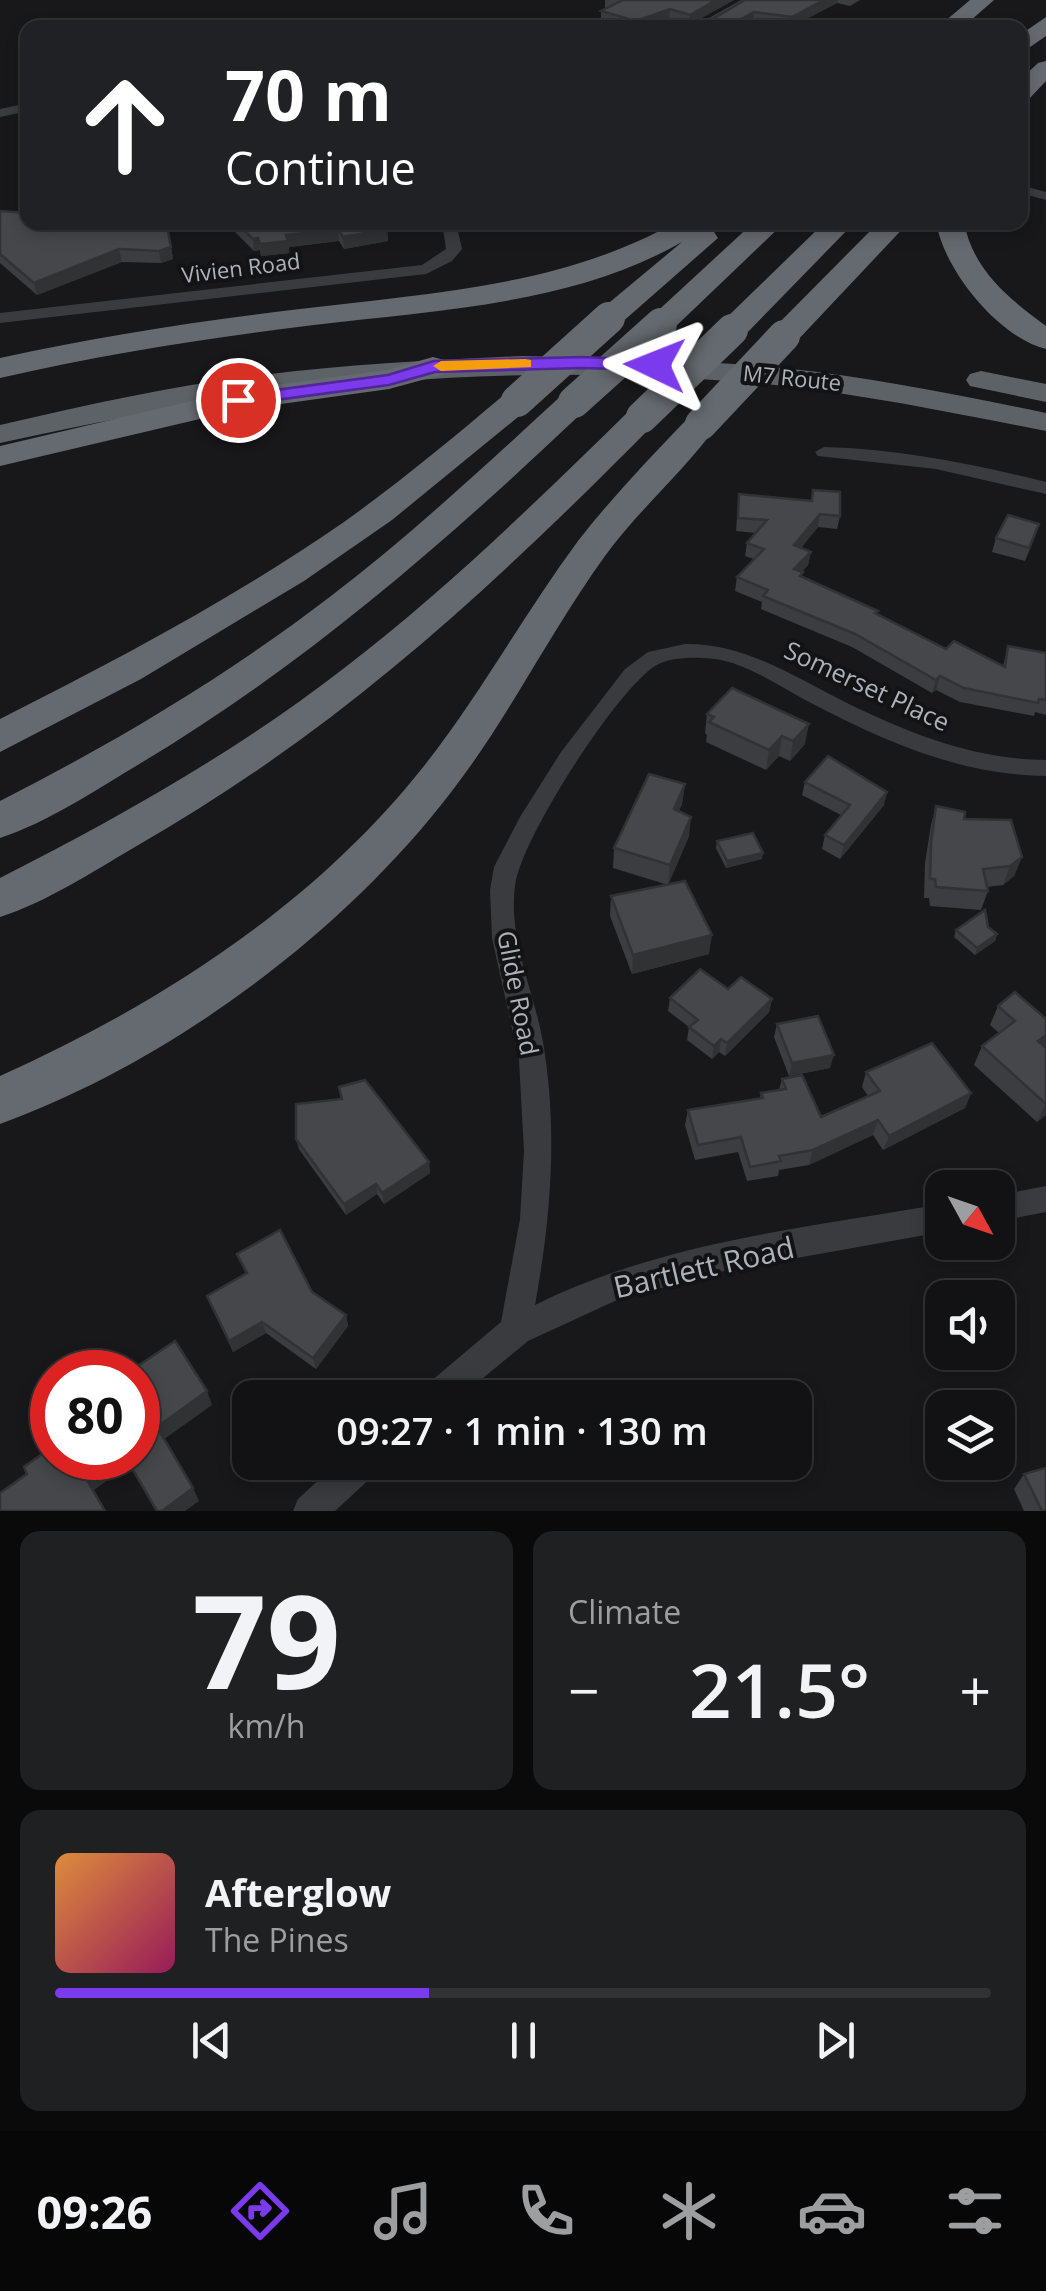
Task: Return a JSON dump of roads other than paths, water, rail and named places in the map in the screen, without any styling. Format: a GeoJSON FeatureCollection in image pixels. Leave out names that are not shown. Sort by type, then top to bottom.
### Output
{"type":"FeatureCollection","features":[{"type":"Feature","properties":{"kind":"highway"},"geometry":{"type":"LineString","coordinates":[[958,20],[984,0]]}},
{"type":"Feature","properties":{"kind":"highway"},"geometry":{"type":"LineString","coordinates":[[994,20],[1007,8]]}},
{"type":"Feature","properties":{"kind":"highway"},"geometry":{"type":"LineString","coordinates":[[0,368],[140,340],[517,288],[628,256],[681,230]]}},
{"type":"Feature","properties":{"kind":"highway"},"geometry":{"type":"LineString","coordinates":[[0,738],[140,664],[333,546],[408,491],[517,401],[713,230]]}},
{"type":"Feature","properties":{"kind":"highway"},"geometry":{"type":"LineString","coordinates":[[0,821],[166,728],[296,641],[400,560],[763,230]]}},
{"type":"Feature","properties":{"kind":"highway"},"geometry":{"type":"LineString","coordinates":[[0,899],[98,849],[238,764],[354,682],[442,610],[833,230]]}},
{"type":"Feature","properties":{"kind":"highway"},"geometry":{"type":"LineString","coordinates":[[0,1101],[132,1035],[215,984],[288,932],[352,875],[417,805],[474,727],[580,564],[638,490],[886,230]]}},
{"type":"Feature","properties":{"kind":"highway"},"geometry":{"type":"LineString","coordinates":[[952,230],[958,251],[972,275],[993,298],[1046,340]]}},
{"type":"Feature","properties":{"kind":"highway","name":"M7 Route"},"geometry":{"type":"LineString","coordinates":[[0,405],[246,359],[400,343],[545,338],[810,354],[1046,393]]}},
{"type":"Feature","properties":{"kind":"highway","name":"M7 Route"},"geometry":{"type":"LineString","coordinates":[[0,434],[172,396],[253,383],[434,366],[582,362],[772,375],[902,392],[1046,422]]}},
{"type":"Feature","properties":{"kind":"highway"},"geometry":{"type":"LineString","coordinates":[[0,456],[238,400],[389,380],[434,366]]}},
{"type":"Feature","properties":{"kind":"street"},"geometry":{"type":"LineString","coordinates":[[713,20],[750,0]]}},
{"type":"Feature","properties":{"kind":"street","name":"Vivien Road"},"geometry":{"type":"LineString","coordinates":[[0,318],[426,269],[447,258],[454,249],[450,230]]}},
{"type":"Feature","properties":{"kind":"street"},"geometry":{"type":"LineString","coordinates":[[824,452],[866,452],[948,465],[1046,488]]}},
{"type":"Feature","properties":{"kind":"street","name":"Somerset Place"},"geometry":{"type":"LineString","coordinates":[[667,654],[703,650],[727,654],[944,752],[984,764],[1046,768]]}},
{"type":"Feature","properties":{"kind":"street","name":"Glide Road"},"geometry":{"type":"LineString","coordinates":[[516,1331],[538,1183],[532,1056],[506,942],[505,868],[525,828],[621,682],[646,661],[667,654]]}},
{"type":"Feature","properties":{"kind":"street"},"geometry":{"type":"LineString","coordinates":[[1015,1205],[1046,1199]]}},
{"type":"Feature","properties":{"kind":"street","name":"Bartlett Road"},"geometry":{"type":"LineString","coordinates":[[457,1380],[516,1331],[612,1286],[710,1261],[925,1221]]}},
{"type":"Feature","properties":{"kind":"street"},"geometry":{"type":"LineString","coordinates":[[310,1511],[344,1480]]}}]}
